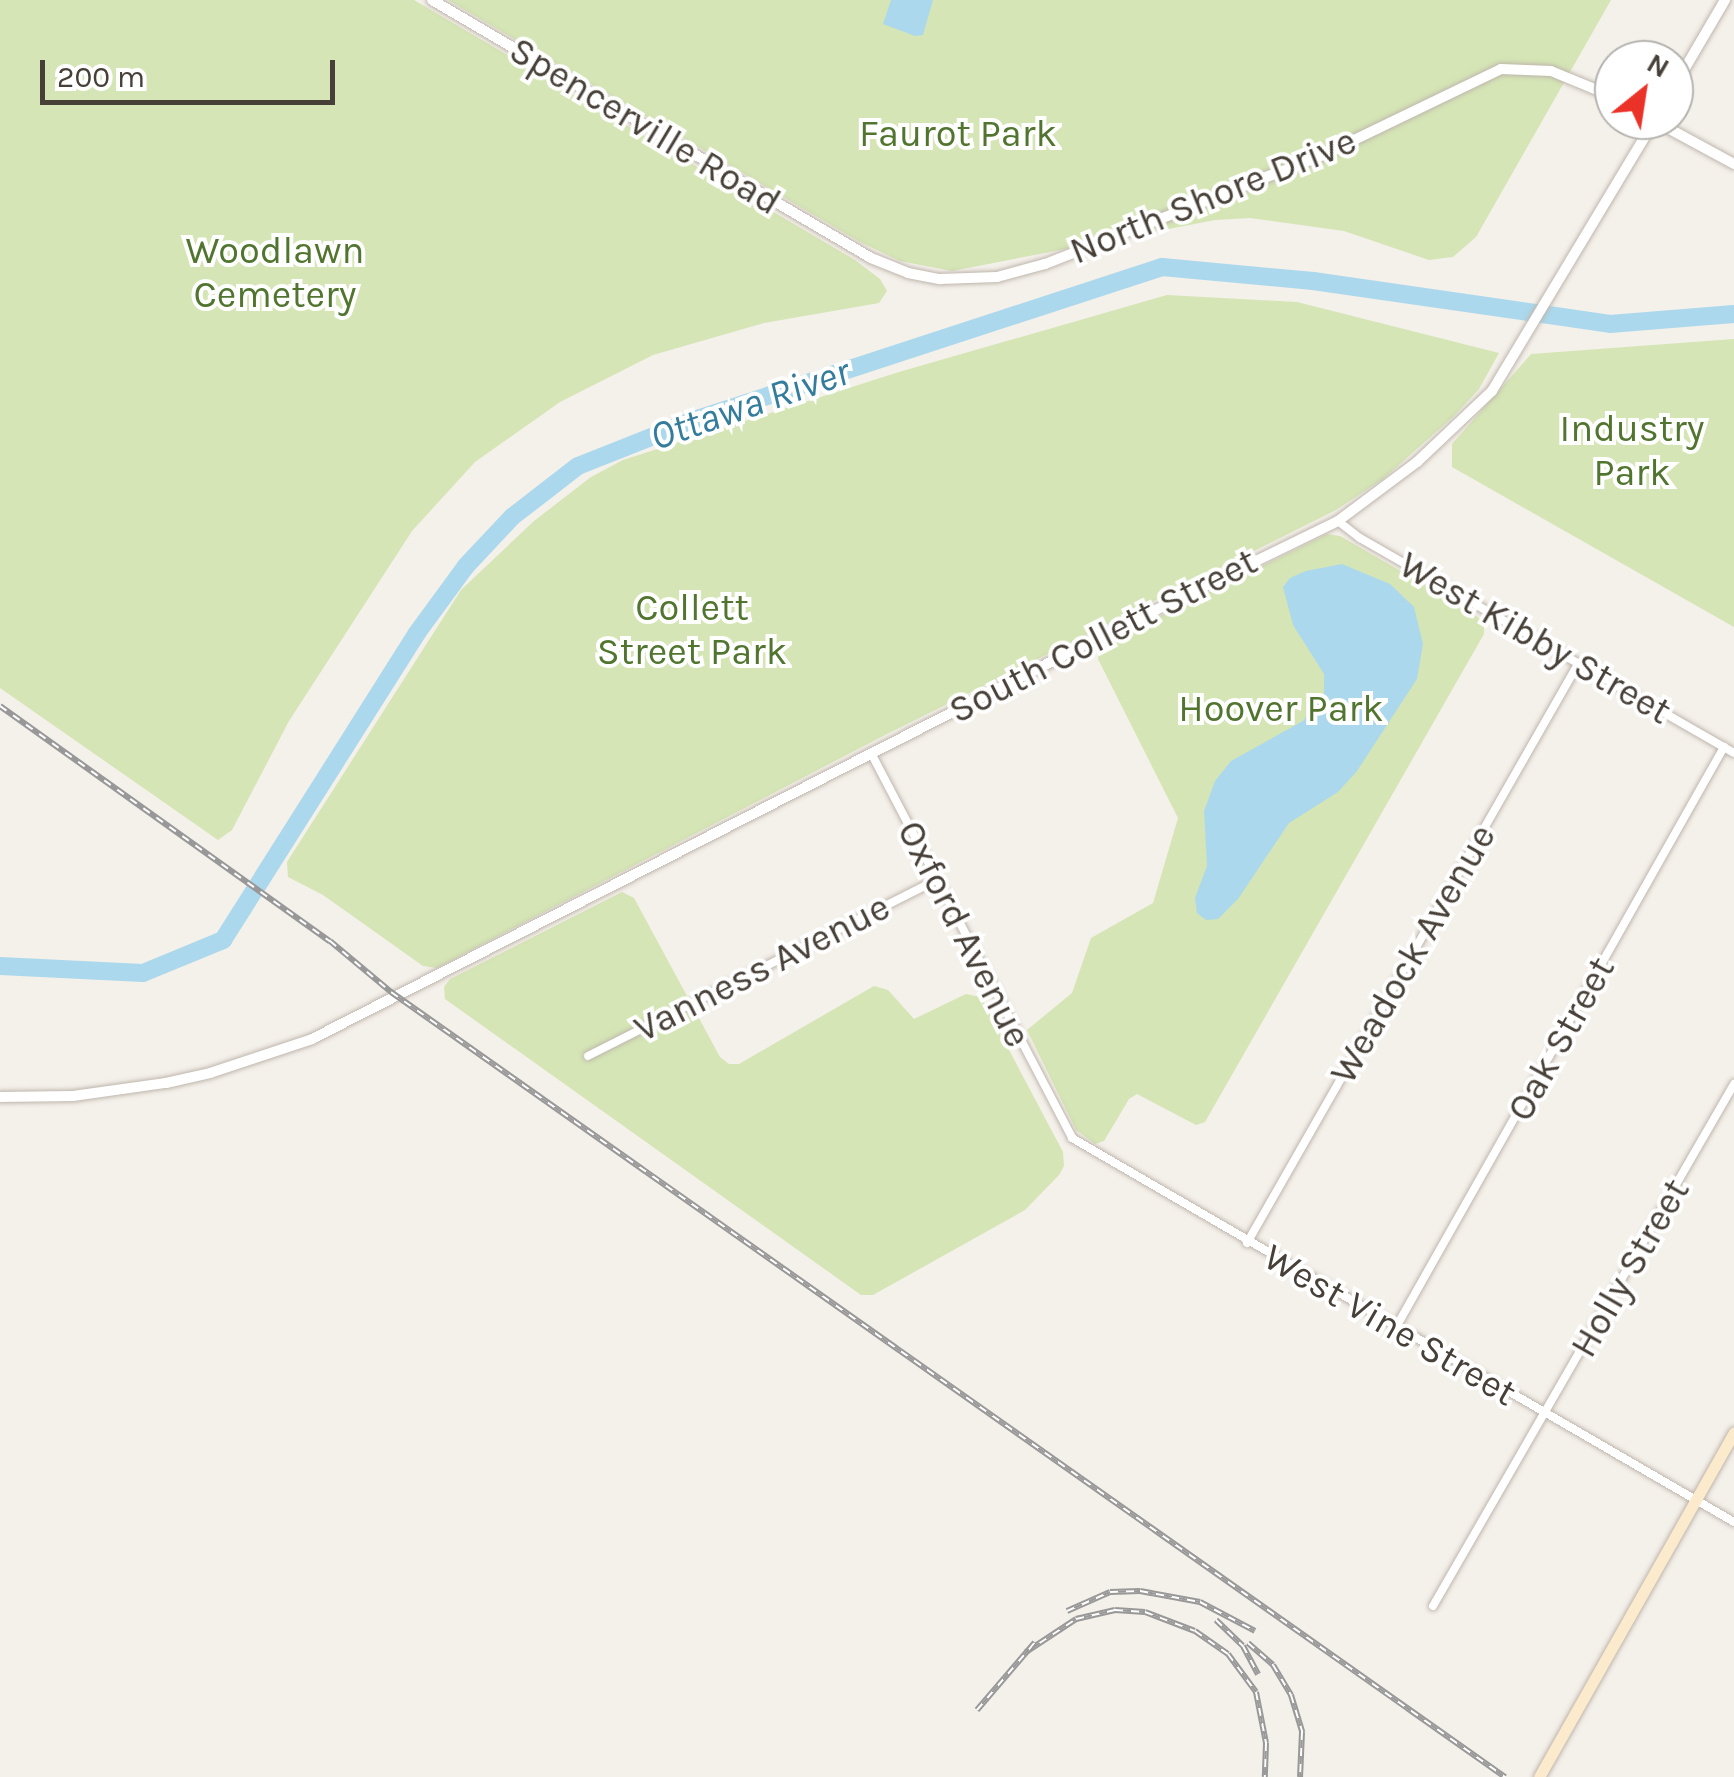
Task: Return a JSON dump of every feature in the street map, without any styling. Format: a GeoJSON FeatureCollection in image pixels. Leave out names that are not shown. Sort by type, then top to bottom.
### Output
{"type":"FeatureCollection","features":[{"type":"Feature","properties":{"kind":"main road"},"geometry":{"type":"LineString","coordinates":[[1540,1777],[1734,1432]]}},
{"type":"Feature","properties":{"kind":"street","name":"Spencerville Road"},"geometry":{"type":"LineString","coordinates":[[432,0],[807,222]]}},
{"type":"Feature","properties":{"kind":"street"},"geometry":{"type":"LineString","coordinates":[[1694,53],[1725,0]]}},
{"type":"Feature","properties":{"kind":"street","name":"North Shore Drive"},"geometry":{"type":"LineString","coordinates":[[807,222],[908,273],[951,280],[998,277],[1046,264],[1294,167],[1500,69],[1552,71],[1594,89]]}},
{"type":"Feature","properties":{"kind":"street","name":"South Collett Street"},"geometry":{"type":"LineString","coordinates":[[0,1097],[101,1093],[210,1073],[312,1039],[871,753],[1338,521],[1439,443],[1481,403],[1557,288],[1642,140]]}},
{"type":"Feature","properties":{"kind":"street"},"geometry":{"type":"LineString","coordinates":[[1690,140],[1734,164]]}},
{"type":"Feature","properties":{"kind":"street","name":"West Kibby Street"},"geometry":{"type":"LineString","coordinates":[[1338,521],[1734,753]]}},
{"type":"Feature","properties":{"kind":"street","name":"Weadock Avenue"},"geometry":{"type":"LineString","coordinates":[[1247,1244],[1578,664]]}},
{"type":"Feature","properties":{"kind":"street","name":"Oak Street"},"geometry":{"type":"LineString","coordinates":[[1396,1329],[1724,747]]}},
{"type":"Feature","properties":{"kind":"street","name":"Oxford Avenue"},"geometry":{"type":"LineString","coordinates":[[871,753],[1058,1116]]}},
{"type":"Feature","properties":{"kind":"street","name":"Vanness Avenue"},"geometry":{"type":"LineString","coordinates":[[588,1056],[936,880]]}},
{"type":"Feature","properties":{"kind":"street","name":"Holly Street"},"geometry":{"type":"LineString","coordinates":[[1433,1606],[1734,1084]]}},
{"type":"Feature","properties":{"kind":"street","name":"West Vine Street"},"geometry":{"type":"LineString","coordinates":[[1058,1116],[1077,1143],[1734,1522]]}},
{"type":"Feature","properties":{"kind":"green space","name":"Woodlawn Cemetery"},"geometry":{"type":"Polygon","coordinates":[[[0,0],[414,0],[855,260],[880,279],[887,291],[879,303],[764,323],[653,355],[560,402],[475,462],[412,531],[289,721],[232,830],[218,840],[0,688],[0,0]]]}},
{"type":"Feature","properties":{"kind":"green space","name":"Faurot Park"},"geometry":{"type":"Polygon","coordinates":[[[448,0],[1611,0],[1476,237],[1453,257],[1429,260],[1344,231],[1250,218],[1215,220],[952,271],[900,261],[860,242],[448,0]]]}},
{"type":"Feature","properties":{"kind":"green space","name":"Collett Street Park"},"geometry":{"type":"Polygon","coordinates":[[[1167,295],[1297,302],[1499,353],[1479,389],[1454,416],[1383,479],[1336,510],[885,735],[437,968],[423,966],[323,895],[288,877],[287,862],[461,590],[534,521],[591,477],[623,460],[899,372],[1167,295]]]}},
{"type":"Feature","properties":{"kind":"green space","name":"Industry Park"},"geometry":{"type":"Polygon","coordinates":[[[1734,339],[1734,627],[1452,467],[1452,444],[1531,354],[1734,339]]]}},
{"type":"Feature","properties":{"kind":"green space","name":"Hoover Park"},"geometry":{"type":"Polygon","coordinates":[[[1327,534],[1340,536],[1470,611],[1484,622],[1484,634],[1205,1122],[1196,1125],[1137,1094],[1129,1099],[1104,1141],[1095,1144],[1076,1130],[1027,1030],[1072,993],[1091,938],[1153,903],[1178,818],[1098,659],[1098,647],[1327,534]]]}},
{"type":"Feature","properties":{"kind":"green space"},"geometry":{"type":"Polygon","coordinates":[[[622,892],[634,898],[720,1057],[729,1064],[739,1064],[874,986],[888,990],[914,1019],[966,994],[981,997],[1063,1152],[1064,1166],[1059,1175],[1025,1210],[873,1295],[861,1295],[445,999],[444,987],[450,979],[622,892]]]}},
{"type":"Feature","properties":{"kind":"water"},"geometry":{"type":"Polygon","coordinates":[[[891,0],[933,0],[923,35],[915,36],[883,24],[891,0]]]}},
{"type":"Feature","properties":{"kind":"water"},"geometry":{"type":"Polygon","coordinates":[[[1342,564],[1390,584],[1414,607],[1423,644],[1417,679],[1357,771],[1338,792],[1289,823],[1238,899],[1218,919],[1206,920],[1197,913],[1195,898],[1207,866],[1204,811],[1215,781],[1231,761],[1303,721],[1324,693],[1324,674],[1293,625],[1283,587],[1290,578],[1306,571],[1342,564]]]}},
{"type":"Feature","properties":{"kind":"waterway","name":"Ottawa River"},"geometry":{"type":"LineString","coordinates":[[0,966],[143,973],[223,940],[417,633],[466,566],[512,517],[578,466],[697,419],[1162,267],[1313,281],[1610,324],[1734,314]]}},
{"type":"Feature","properties":{"kind":"railway"},"geometry":{"type":"LineString","coordinates":[[0,706],[330,941],[391,992],[1505,1777]]}},
{"type":"Feature","properties":{"kind":"railway"},"geometry":{"type":"LineString","coordinates":[[1067,1611],[1110,1592],[1140,1591],[1200,1602],[1255,1631]]}},
{"type":"Feature","properties":{"kind":"railway"},"geometry":{"type":"LineString","coordinates":[[1026,1652],[1076,1619],[1115,1610],[1145,1612],[1195,1631],[1228,1654],[1256,1692],[1266,1743],[1265,1777]]}},
{"type":"Feature","properties":{"kind":"railway"},"geometry":{"type":"LineString","coordinates":[[1216,1620],[1243,1646],[1258,1674]]}},
{"type":"Feature","properties":{"kind":"railway"},"geometry":{"type":"LineString","coordinates":[[977,1710],[1035,1642]]}},
{"type":"Feature","properties":{"kind":"railway"},"geometry":{"type":"LineString","coordinates":[[1248,1643],[1273,1665],[1291,1695],[1302,1732],[1300,1777]]}}]}
